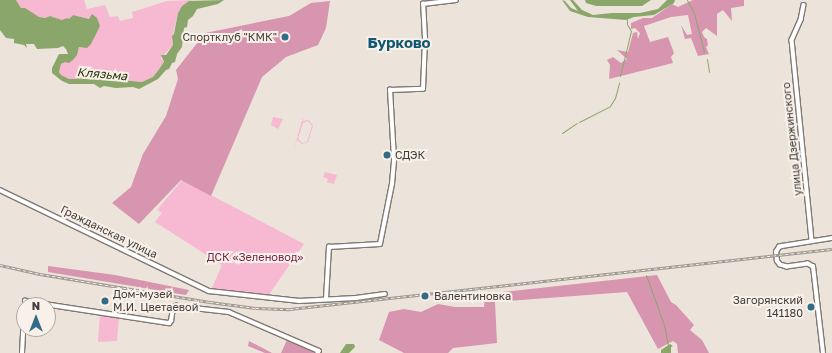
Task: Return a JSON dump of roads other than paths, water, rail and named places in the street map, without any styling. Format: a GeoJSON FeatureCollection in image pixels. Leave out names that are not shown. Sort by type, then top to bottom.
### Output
{"type":"FeatureCollection","features":[{"type":"Feature","properties":{"kind":"street"},"geometry":{"type":"LineString","coordinates":[[326,300],[329,247],[380,244],[392,184],[394,159],[390,90],[423,89],[425,39],[423,4],[456,0]]}},
{"type":"Feature","properties":{"kind":"street","name":"улица Дзержинского"},"geometry":{"type":"LineString","coordinates":[[804,5],[801,20],[793,36],[793,55],[812,241]]}},
{"type":"Feature","properties":{"kind":"street","name":"Гражданская улица"},"geometry":{"type":"LineString","coordinates":[[0,190],[209,291],[298,302],[356,298],[386,294]]}},
{"type":"Feature","properties":{"kind":"street"},"geometry":{"type":"LineString","coordinates":[[823,353],[813,267],[808,264],[788,267],[780,265],[776,255],[779,247],[832,238]]}},
{"type":"Feature","properties":{"kind":"street"},"geometry":{"type":"LineString","coordinates":[[56,307],[169,323],[171,321],[173,308],[176,306],[229,312],[318,352]]}},
{"type":"Feature","properties":{"kind":"street"},"geometry":{"type":"LineString","coordinates":[[22,353],[23,337]]}},
{"type":"Feature","properties":{"kind":"waterway"},"geometry":{"type":"LineString","coordinates":[[687,0],[694,13],[704,52]]}},
{"type":"Feature","properties":{"kind":"waterway"},"geometry":{"type":"LineString","coordinates":[[620,76],[631,31],[627,24],[627,19]]}},
{"type":"Feature","properties":{"kind":"waterway"},"geometry":{"type":"LineString","coordinates":[[707,59],[709,72]]}},
{"type":"Feature","properties":{"kind":"waterway"},"geometry":{"type":"LineString","coordinates":[[579,122],[610,106],[615,98],[619,83]]}},
{"type":"Feature","properties":{"kind":"waterway"},"geometry":{"type":"LineString","coordinates":[[562,133],[577,123]]}},
{"type":"Feature","properties":{"kind":"waterway"},"geometry":{"type":"LineString","coordinates":[[646,275],[664,325],[668,346]]}},
{"type":"Feature","properties":{"kind":"railway"},"geometry":{"type":"LineString","coordinates":[[0,265],[40,274],[210,302],[256,308],[290,309],[832,249]]}},
{"type":"Feature","properties":{"kind":"place","name":"Спортклуб \"КМК\""},"geometry":{"type":"Point","coordinates":[285,37]}},
{"type":"Feature","properties":{"kind":"place","name":"СДЭК"},"geometry":{"type":"Point","coordinates":[387,155]}},
{"type":"Feature","properties":{"kind":"place","name":"Валентиновка"},"geometry":{"type":"Point","coordinates":[425,296]}},
{"type":"Feature","properties":{"kind":"place","name":"Дом-музей М.И. Цветаевой"},"geometry":{"type":"Point","coordinates":[105,301]}},
{"type":"Feature","properties":{"kind":"place","name":"Загорянский 141180"},"geometry":{"type":"Point","coordinates":[811,307]}},
{"type":"Feature","properties":{"kind":"district","name":"Бурково"},"geometry":{"type":"Point","coordinates":[399,43]}},
{"type":"Feature","properties":{"kind":"water label","name":"Клязьма"},"geometry":{"type":"Point","coordinates":[102,74]}},
{"type":"Feature","properties":{"kind":"park label","name":"ДСК «Зеленовод»"},"geometry":{"type":"Point","coordinates":[255,257]}}]}
